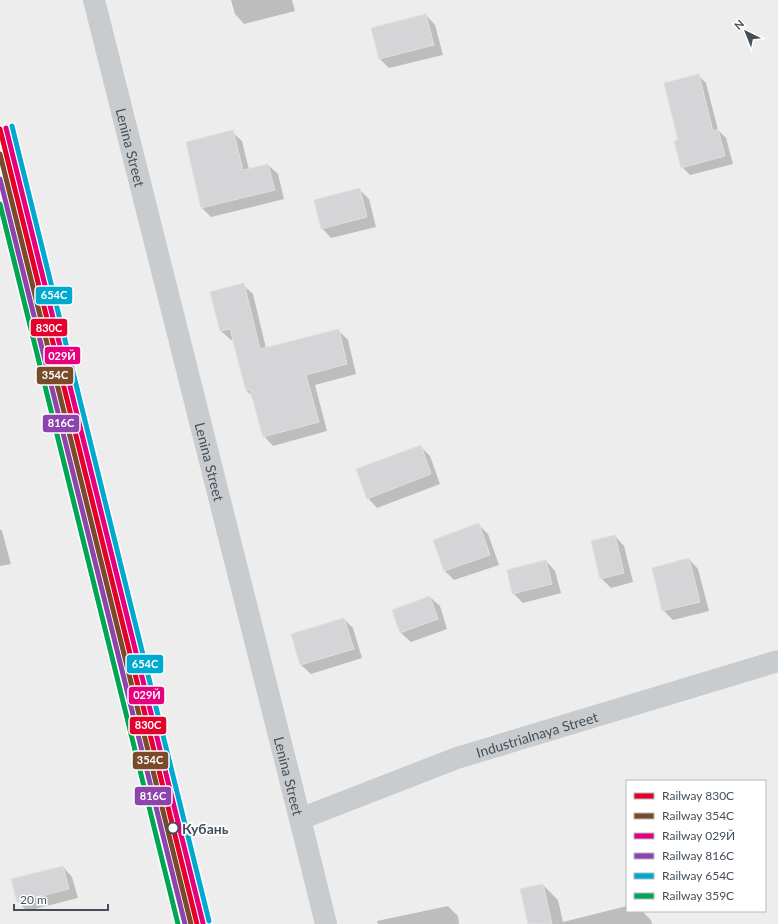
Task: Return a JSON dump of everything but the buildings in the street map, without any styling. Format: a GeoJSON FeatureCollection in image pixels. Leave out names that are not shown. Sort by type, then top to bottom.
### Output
{"type":"FeatureCollection","features":[{"type":"Feature","properties":{"kind":"street","name":"Lenina Street"},"geometry":{"type":"LineString","coordinates":[[94,0],[326,924]]}},
{"type":"Feature","properties":{"kind":"street","name":"Industrialnaya Street"},"geometry":{"type":"LineString","coordinates":[[300,819],[457,758],[778,661]]}},
{"type":"Feature","properties":{"kind":"rail line","name":"654С"},"geometry":{"type":"LineString","coordinates":[[12,126],[209,921]]}},
{"type":"Feature","properties":{"kind":"rail line","name":"029Й"},"geometry":{"type":"LineString","coordinates":[[6,128],[203,923]]}},
{"type":"Feature","properties":{"kind":"rail line","name":"830С"},"geometry":{"type":"LineString","coordinates":[[0,129],[197,924]]}},
{"type":"Feature","properties":{"kind":"rail line","name":"354С"},"geometry":{"type":"LineString","coordinates":[[0,154],[191,924]]}},
{"type":"Feature","properties":{"kind":"rail line","name":"816С"},"geometry":{"type":"LineString","coordinates":[[0,179],[185,924]]}},
{"type":"Feature","properties":{"kind":"rail line","name":"359С"},"geometry":{"type":"LineString","coordinates":[[0,204],[178,924]]}},
{"type":"Feature","properties":{"kind":"place","name":"Кубань"},"geometry":{"type":"Point","coordinates":[173,828]}}]}
